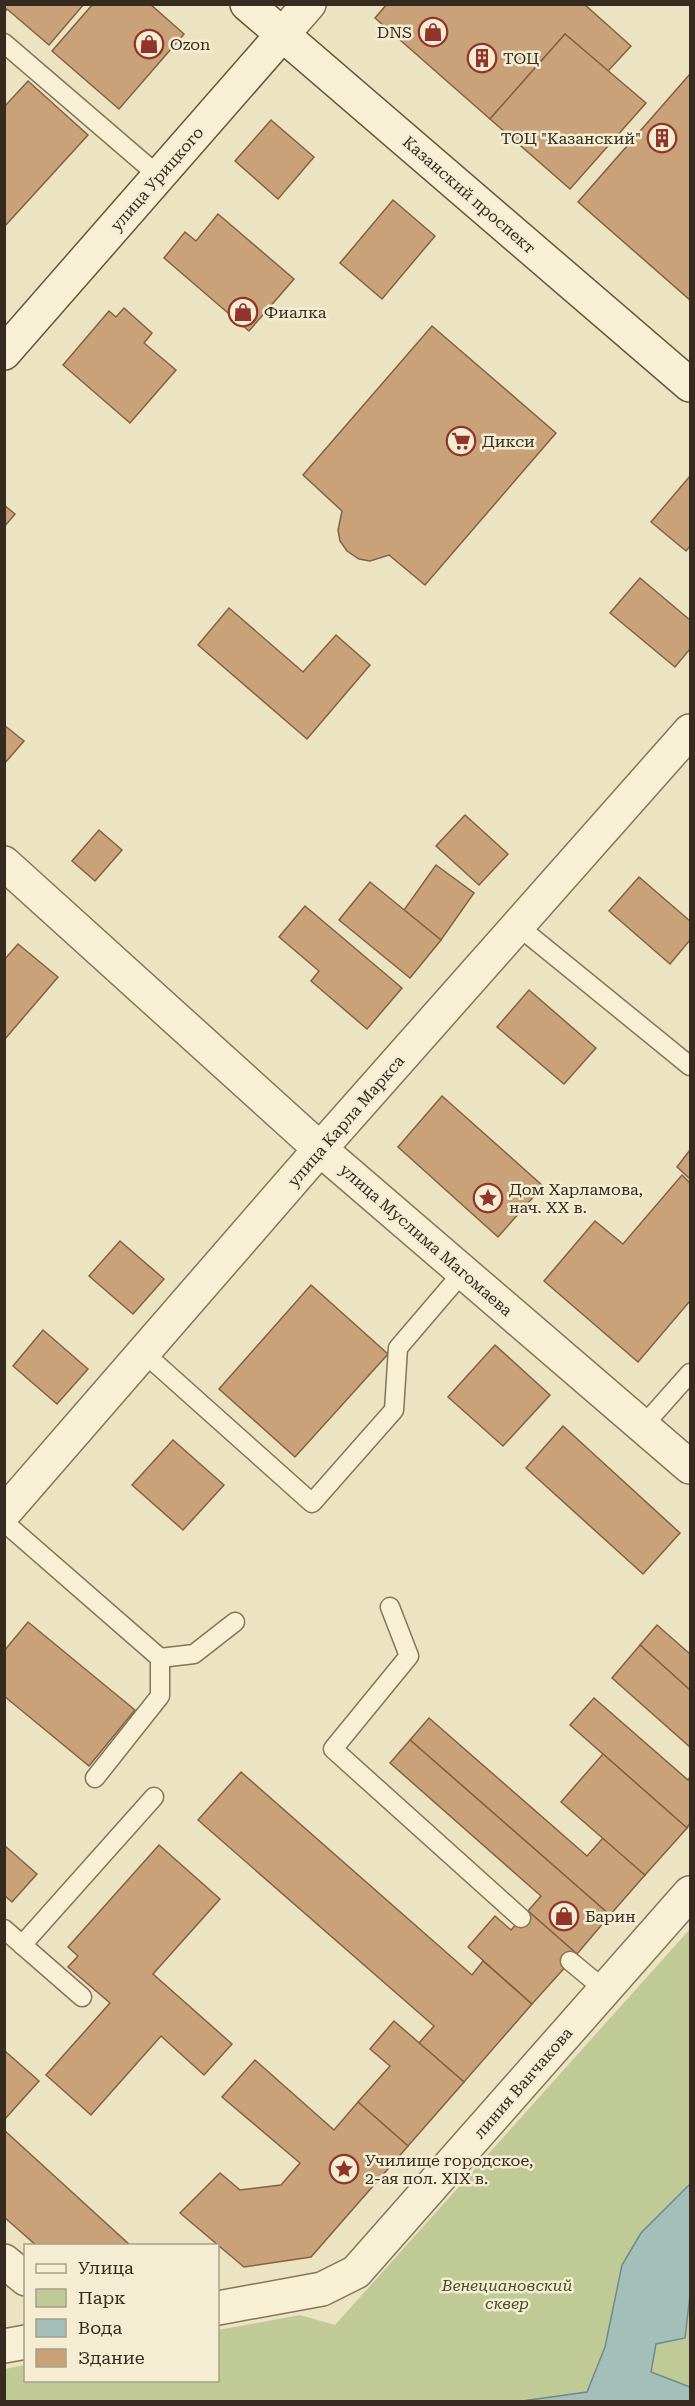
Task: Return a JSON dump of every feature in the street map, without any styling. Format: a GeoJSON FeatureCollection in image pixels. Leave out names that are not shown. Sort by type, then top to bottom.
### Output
{"type":"FeatureCollection","features":[{"type":"Feature","properties":{"kind":"street","name":"Казанский проспект"},"geometry":{"type":"LineString","coordinates":[[247,4],[690,385]]}},
{"type":"Feature","properties":{"kind":"street","name":"улица Урицкого"},"geometry":{"type":"LineString","coordinates":[[4,353],[309,4]]}},
{"type":"Feature","properties":{"kind":"street","name":"улица Карла Маркса"},"geometry":{"type":"LineString","coordinates":[[4,1513],[320,1149],[690,731]]}},
{"type":"Feature","properties":{"kind":"street","name":"улица Муслима Магомаева"},"geometry":{"type":"LineString","coordinates":[[4,863],[320,1149],[690,1467]]}},
{"type":"Feature","properties":{"kind":"street","name":"линия Ванчакова"},"geometry":{"type":"LineString","coordinates":[[219,2308],[322,2289],[356,2272],[690,1893]]}},
{"type":"Feature","properties":{"kind":"street"},"geometry":{"type":"LineString","coordinates":[[4,2261],[24,2277]]}},
{"type":"Feature","properties":{"kind":"street"},"geometry":{"type":"LineString","coordinates":[[4,2346],[24,2342]]}},
{"type":"Feature","properties":{"kind":"lane"},"geometry":{"type":"LineString","coordinates":[[7,49],[160,177]]}},
{"type":"Feature","properties":{"kind":"lane"},"geometry":{"type":"LineString","coordinates":[[518,926],[690,1066]]}},
{"type":"Feature","properties":{"kind":"lane"},"geometry":{"type":"LineString","coordinates":[[144,1353],[312,1503],[394,1410],[398,1348],[463,1272]]}},
{"type":"Feature","properties":{"kind":"lane"},"geometry":{"type":"LineString","coordinates":[[643,1426],[690,1373]]}},
{"type":"Feature","properties":{"kind":"lane"},"geometry":{"type":"LineString","coordinates":[[4,1522],[160,1658],[194,1654],[235,1622]]}},
{"type":"Feature","properties":{"kind":"lane"},"geometry":{"type":"LineString","coordinates":[[390,1607],[409,1656],[333,1749],[521,1918]]}},
{"type":"Feature","properties":{"kind":"lane"},"geometry":{"type":"LineString","coordinates":[[95,1778],[160,1696],[160,1658]]}},
{"type":"Feature","properties":{"kind":"lane"},"geometry":{"type":"LineString","coordinates":[[22,1945],[154,1797]]}},
{"type":"Feature","properties":{"kind":"lane"},"geometry":{"type":"LineString","coordinates":[[4,1929],[82,1997]]}},
{"type":"Feature","properties":{"kind":"lane"},"geometry":{"type":"LineString","coordinates":[[570,1961],[605,1990]]}},
{"type":"Feature","properties":{"kind":"green space","name":"Венециановский сквер"},"geometry":{"type":"Polygon","coordinates":[[[690,1929],[690,2184],[641,2233],[622,2265],[605,2347],[587,2392],[522,2402],[5,2402],[5,2369],[24,2365],[24,2382],[219,2382],[219,2330],[300,2315],[335,2325],[690,1929]]]}},
{"type":"Feature","properties":{"kind":"green space"},"geometry":{"type":"Polygon","coordinates":[[[690,2295],[690,2387],[651,2372],[656,2344],[685,2338],[690,2295]]]}},
{"type":"Feature","properties":{"kind":"water"},"geometry":{"type":"Polygon","coordinates":[[[690,2184],[690,2295],[685,2338],[656,2344],[651,2372],[690,2387],[690,2401],[522,2401],[587,2392],[605,2347],[622,2265],[641,2233],[690,2184]]]}},
{"type":"Feature","properties":{"kind":"building"},"geometry":{"type":"Polygon","coordinates":[[[4,4],[84,4],[49,45],[7,9],[4,13],[4,4]]]}},
{"type":"Feature","properties":{"kind":"building"},"geometry":{"type":"Polygon","coordinates":[[[93,4],[150,4],[184,34],[119,109],[52,51],[93,4]]]}},
{"type":"Feature","properties":{"kind":"building","name":"ТОЦ"},"geometry":{"type":"Polygon","coordinates":[[[387,4],[584,4],[631,46],[608,71],[565,34],[490,119],[375,18],[387,4]]]}},
{"type":"Feature","properties":{"kind":"building","name":"ТОЦ"},"geometry":{"type":"Polygon","coordinates":[[[565,34],[646,103],[570,189],[490,119],[565,34]]]}},
{"type":"Feature","properties":{"kind":"building","name":"ТОЦ \"Казанский\""},"geometry":{"type":"Polygon","coordinates":[[[690,74],[690,300],[578,202],[690,74]]]}},
{"type":"Feature","properties":{"kind":"building"},"geometry":{"type":"Polygon","coordinates":[[[28,81],[88,135],[4,227],[4,107],[28,81]]]}},
{"type":"Feature","properties":{"kind":"building"},"geometry":{"type":"Polygon","coordinates":[[[271,120],[314,157],[278,199],[235,161],[271,120]]]}},
{"type":"Feature","properties":{"kind":"building"},"geometry":{"type":"Polygon","coordinates":[[[393,200],[435,236],[382,299],[340,263],[393,200]]]}},
{"type":"Feature","properties":{"kind":"building"},"geometry":{"type":"Polygon","coordinates":[[[218,214],[294,279],[249,331],[164,258],[185,232],[196,241],[218,214]]]}},
{"type":"Feature","properties":{"kind":"building"},"geometry":{"type":"Polygon","coordinates":[[[124,308],[152,333],[144,343],[176,370],[130,423],[63,365],[109,311],[116,317],[124,308]]]}},
{"type":"Feature","properties":{"kind":"building"},"geometry":{"type":"Polygon","coordinates":[[[432,326],[556,433],[425,585],[389,555],[370,561],[359,559],[347,551],[340,541],[338,530],[342,511],[303,475],[432,326]]]}},
{"type":"Feature","properties":{"kind":"building"},"geometry":{"type":"Polygon","coordinates":[[[690,476],[690,546],[686,551],[651,522],[690,476]]]}},
{"type":"Feature","properties":{"kind":"building"},"geometry":{"type":"Polygon","coordinates":[[[4,505],[15,514],[4,527],[4,505]]]}},
{"type":"Feature","properties":{"kind":"building"},"geometry":{"type":"Polygon","coordinates":[[[640,578],[690,620],[690,649],[675,667],[610,613],[640,578]]]}},
{"type":"Feature","properties":{"kind":"building"},"geometry":{"type":"Polygon","coordinates":[[[229,608],[303,672],[336,635],[370,665],[307,739],[198,645],[229,608]]]}},
{"type":"Feature","properties":{"kind":"building"},"geometry":{"type":"Polygon","coordinates":[[[4,725],[24,741],[4,764],[4,725]]]}},
{"type":"Feature","properties":{"kind":"building"},"geometry":{"type":"Polygon","coordinates":[[[465,815],[508,854],[479,885],[436,846],[465,815]]]}},
{"type":"Feature","properties":{"kind":"building"},"geometry":{"type":"Polygon","coordinates":[[[99,830],[122,850],[95,881],[72,861],[99,830]]]}},
{"type":"Feature","properties":{"kind":"building"},"geometry":{"type":"Polygon","coordinates":[[[436,865],[474,893],[441,940],[404,910],[436,865]]]}},
{"type":"Feature","properties":{"kind":"building"},"geometry":{"type":"Polygon","coordinates":[[[639,877],[690,921],[690,940],[670,964],[609,911],[639,877]]]}},
{"type":"Feature","properties":{"kind":"building"},"geometry":{"type":"Polygon","coordinates":[[[370,882],[441,940],[410,978],[339,920],[370,882]]]}},
{"type":"Feature","properties":{"kind":"building"},"geometry":{"type":"Polygon","coordinates":[[[305,906],[402,988],[367,1029],[311,981],[319,971],[279,937],[305,906]]]}},
{"type":"Feature","properties":{"kind":"building"},"geometry":{"type":"Polygon","coordinates":[[[18,944],[58,977],[5,1039],[4,960],[18,944]]]}},
{"type":"Feature","properties":{"kind":"building"},"geometry":{"type":"Polygon","coordinates":[[[529,990],[596,1048],[564,1084],[497,1027],[529,990]]]}},
{"type":"Feature","properties":{"kind":"building"},"geometry":{"type":"Polygon","coordinates":[[[442,1096],[543,1186],[498,1237],[398,1147],[442,1096]]]}},
{"type":"Feature","properties":{"kind":"building"},"geometry":{"type":"Polygon","coordinates":[[[690,1150],[690,1179],[677,1167],[690,1150]]]}},
{"type":"Feature","properties":{"kind":"building"},"geometry":{"type":"Polygon","coordinates":[[[682,1175],[690,1183],[690,1301],[638,1362],[544,1281],[595,1221],[623,1244],[682,1175]]]}},
{"type":"Feature","properties":{"kind":"building"},"geometry":{"type":"Polygon","coordinates":[[[120,1241],[164,1279],[133,1314],[89,1276],[120,1241]]]}},
{"type":"Feature","properties":{"kind":"building"},"geometry":{"type":"Polygon","coordinates":[[[311,1285],[388,1354],[295,1457],[219,1389],[311,1285]]]}},
{"type":"Feature","properties":{"kind":"building"},"geometry":{"type":"Polygon","coordinates":[[[43,1330],[88,1369],[57,1404],[13,1366],[43,1330]]]}},
{"type":"Feature","properties":{"kind":"building"},"geometry":{"type":"Polygon","coordinates":[[[495,1345],[550,1395],[503,1446],[448,1397],[495,1345]]]}},
{"type":"Feature","properties":{"kind":"building"},"geometry":{"type":"Polygon","coordinates":[[[563,1426],[680,1533],[643,1574],[526,1468],[563,1426]]]}},
{"type":"Feature","properties":{"kind":"building"},"geometry":{"type":"Polygon","coordinates":[[[173,1440],[224,1485],[183,1530],[132,1485],[173,1440]]]}},
{"type":"Feature","properties":{"kind":"building"},"geometry":{"type":"Polygon","coordinates":[[[28,1622],[135,1710],[89,1766],[4,1696],[4,1651],[28,1622]]]}},
{"type":"Feature","properties":{"kind":"building"},"geometry":{"type":"Polygon","coordinates":[[[657,1625],[690,1654],[690,1690],[640,1645],[657,1625]]]}},
{"type":"Feature","properties":{"kind":"building"},"geometry":{"type":"Polygon","coordinates":[[[640,1645],[690,1690],[690,1747],[612,1678],[640,1645]]]}},
{"type":"Feature","properties":{"kind":"building"},"geometry":{"type":"Polygon","coordinates":[[[594,1698],[688,1780],[690,1777],[690,1823],[687,1828],[570,1725],[594,1698]]]}},
{"type":"Feature","properties":{"kind":"building"},"geometry":{"type":"Polygon","coordinates":[[[429,1718],[587,1856],[603,1838],[645,1875],[610,1915],[410,1740],[429,1718]]]}},
{"type":"Feature","properties":{"kind":"building"},"geometry":{"type":"Polygon","coordinates":[[[410,1740],[610,1915],[577,1954],[528,1911],[541,1896],[390,1763],[410,1740]]]}},
{"type":"Feature","properties":{"kind":"building"},"geometry":{"type":"Polygon","coordinates":[[[603,1754],[687,1828],[645,1875],[561,1802],[603,1754]]]}},
{"type":"Feature","properties":{"kind":"building"},"geometry":{"type":"Polygon","coordinates":[[[241,1772],[472,1975],[483,1961],[532,2004],[464,2082],[419,2043],[434,2026],[198,1820],[241,1772]]]}},
{"type":"Feature","properties":{"kind":"building"},"geometry":{"type":"Polygon","coordinates":[[[4,1845],[37,1874],[12,1902],[4,1895],[4,1845]]]}},
{"type":"Feature","properties":{"kind":"building"},"geometry":{"type":"Polygon","coordinates":[[[159,1845],[220,1899],[153,1974],[232,2044],[204,2075],[161,2036],[91,2115],[46,2075],[110,2003],[68,1967],[78,1956],[68,1947],[159,1845]]]}},
{"type":"Feature","properties":{"kind":"building"},"geometry":{"type":"Polygon","coordinates":[[[528,1911],[577,1954],[532,2004],[468,1947],[495,1916],[511,1930],[528,1911]]]}},
{"type":"Feature","properties":{"kind":"building"},"geometry":{"type":"Polygon","coordinates":[[[394,2021],[464,2082],[408,2146],[358,2102],[390,2066],[370,2049],[394,2021]]]}},
{"type":"Feature","properties":{"kind":"building"},"geometry":{"type":"Polygon","coordinates":[[[6,2052],[39,2081],[4,2120],[4,2053],[6,2052]]]}},
{"type":"Feature","properties":{"kind":"building"},"geometry":{"type":"Polygon","coordinates":[[[255,2060],[334,2130],[358,2102],[408,2146],[311,2257],[244,2267],[180,2213],[220,2173],[240,2190],[281,2185],[300,2163],[222,2097],[255,2060]]]}},
{"type":"Feature","properties":{"kind":"building"},"geometry":{"type":"Polygon","coordinates":[[[4,2130],[129,2244],[35,2244],[4,2217],[4,2130]]]}},
{"type":"Feature","properties":{"kind":"place","name":"DNS"},"geometry":{"type":"Point","coordinates":[433,32]}},
{"type":"Feature","properties":{"kind":"place","name":"Ozon"},"geometry":{"type":"Point","coordinates":[149,44]}},
{"type":"Feature","properties":{"kind":"place","name":"ТОЦ"},"geometry":{"type":"Point","coordinates":[482,58]}},
{"type":"Feature","properties":{"kind":"place","name":"ТОЦ \"Казанский\""},"geometry":{"type":"Point","coordinates":[662,138]}},
{"type":"Feature","properties":{"kind":"place","name":"Фиалка"},"geometry":{"type":"Point","coordinates":[243,312]}},
{"type":"Feature","properties":{"kind":"place","name":"Дикси"},"geometry":{"type":"Point","coordinates":[461,441]}},
{"type":"Feature","properties":{"kind":"place","name":"Дом Харламова, нач. XX в."},"geometry":{"type":"Point","coordinates":[488,1198]}},
{"type":"Feature","properties":{"kind":"place","name":"Барин"},"geometry":{"type":"Point","coordinates":[564,1916]}},
{"type":"Feature","properties":{"kind":"place","name":"Училище городское, 2-ая пол. XIX в."},"geometry":{"type":"Point","coordinates":[344,2169]}}]}
